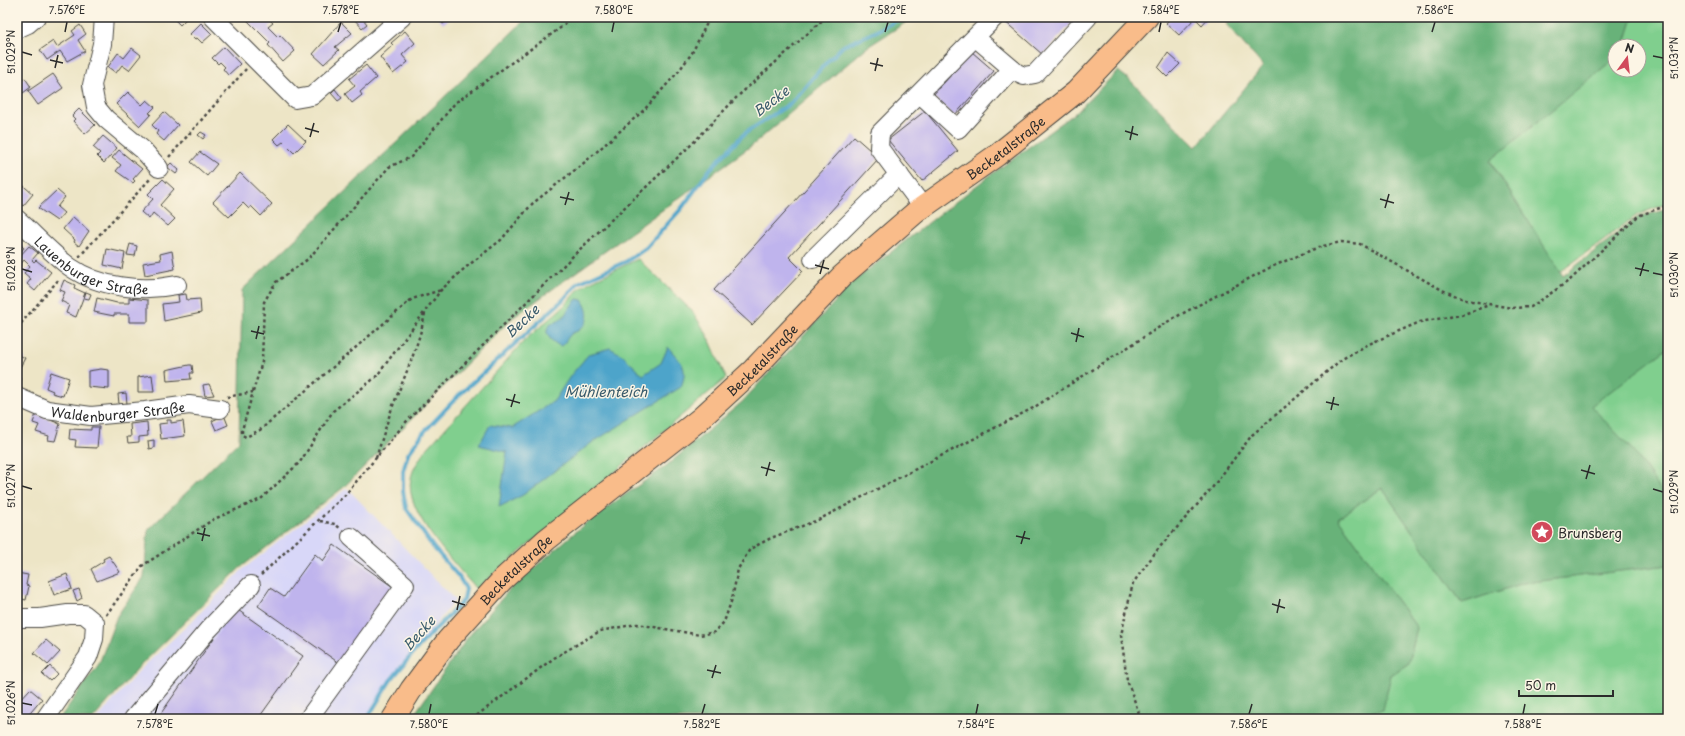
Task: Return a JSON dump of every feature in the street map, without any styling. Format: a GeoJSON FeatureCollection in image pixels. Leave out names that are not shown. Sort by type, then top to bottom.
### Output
{"type":"FeatureCollection","features":[{"type":"Feature","properties":{"kind":"main road","name":"Becketalstraße"},"geometry":{"type":"LineString","coordinates":[[393,719],[411,690],[448,640],[502,580],[546,540],[700,419],[753,370],[842,276],[923,207],[997,155],[1076,92],[1147,17]]}},
{"type":"Feature","properties":{"kind":"street"},"geometry":{"type":"LineString","coordinates":[[17,29],[28,24],[36,17]]}},
{"type":"Feature","properties":{"kind":"street"},"geometry":{"type":"LineString","coordinates":[[104,17],[102,44],[92,85],[96,107],[106,119],[143,150],[159,168]]}},
{"type":"Feature","properties":{"kind":"street"},"geometry":{"type":"LineString","coordinates":[[213,17],[294,99],[312,96],[402,17]]}},
{"type":"Feature","properties":{"kind":"street"},"geometry":{"type":"LineString","coordinates":[[923,207],[879,148],[880,132],[976,38],[995,17]]}},
{"type":"Feature","properties":{"kind":"street"},"geometry":{"type":"LineString","coordinates":[[976,38],[1012,69],[1024,76],[1035,74],[1088,17]]}},
{"type":"Feature","properties":{"kind":"street"},"geometry":{"type":"LineString","coordinates":[[920,94],[958,129],[1012,69]]}},
{"type":"Feature","properties":{"kind":"street"},"geometry":{"type":"LineString","coordinates":[[813,259],[898,174]]}},
{"type":"Feature","properties":{"kind":"street","name":"Lauenburger Straße"},"geometry":{"type":"LineString","coordinates":[[17,219],[70,267],[100,283],[133,288],[162,288],[177,285]]}},
{"type":"Feature","properties":{"kind":"street","name":"Waldenburger Straße"},"geometry":{"type":"LineString","coordinates":[[17,397],[47,410],[91,416],[189,405],[220,409]]}},
{"type":"Feature","properties":{"kind":"street"},"geometry":{"type":"LineString","coordinates":[[308,719],[405,585],[351,537]]}},
{"type":"Feature","properties":{"kind":"street"},"geometry":{"type":"LineString","coordinates":[[134,719],[208,630],[251,585]]}},
{"type":"Feature","properties":{"kind":"street"},"geometry":{"type":"LineString","coordinates":[[17,618],[40,618],[68,614],[84,614],[95,623],[94,640],[88,657],[44,719]]}},
{"type":"Feature","properties":{"kind":"path"},"geometry":{"type":"LineString","coordinates":[[441,290],[412,299],[260,430],[246,437],[242,435],[242,430],[262,362],[264,302],[276,282],[308,260],[389,167],[411,157],[455,103],[563,26],[570,17]]}},
{"type":"Feature","properties":{"kind":"path"},"geometry":{"type":"LineString","coordinates":[[95,623],[108,614],[142,566],[214,519],[261,499],[300,462],[333,411],[376,377],[441,290],[465,268],[501,240],[532,204],[585,162],[644,110],[678,72],[692,53],[710,17]]}},
{"type":"Feature","properties":{"kind":"path"},"geometry":{"type":"LineString","coordinates":[[251,585],[320,521],[375,460],[406,422],[577,252],[693,143],[736,96],[826,17]]}},
{"type":"Feature","properties":{"kind":"path"},"geometry":{"type":"LineString","coordinates":[[17,328],[255,60]]}},
{"type":"Feature","properties":{"kind":"path"},"geometry":{"type":"LineString","coordinates":[[472,719],[554,658],[600,631],[637,624],[700,635],[715,632],[724,622],[732,599],[738,569],[750,548],[771,538],[818,520],[1033,408],[1172,319],[1271,267],[1319,247],[1342,242],[1360,244],[1442,290],[1466,300],[1512,308],[1531,307],[1570,280],[1638,216],[1668,205]]}},
{"type":"Feature","properties":{"kind":"path"},"geometry":{"type":"LineString","coordinates":[[1142,719],[1127,680],[1121,635],[1133,583],[1158,549],[1212,488],[1252,435],[1342,359],[1369,344],[1420,322],[1461,315],[1489,305]]}},
{"type":"Feature","properties":{"kind":"path"},"geometry":{"type":"LineString","coordinates":[[375,460],[394,403],[408,370],[422,329],[426,311]]}},
{"type":"Feature","properties":{"kind":"path"},"geometry":{"type":"LineString","coordinates":[[220,409],[226,397],[253,392]]}},
{"type":"Feature","properties":{"kind":"path"},"geometry":{"type":"LineString","coordinates":[[320,521],[336,525],[351,537]]}},
{"type":"Feature","properties":{"kind":"shaded area"},"geometry":{"type":"Polygon","coordinates":[[[347,488],[455,600],[374,703],[365,719],[97,719],[139,671],[192,621],[242,570],[347,488]]]}},
{"type":"Feature","properties":{"kind":"green space"},"geometry":{"type":"Polygon","coordinates":[[[528,17],[914,17],[866,48],[754,144],[511,319],[344,487],[240,568],[138,668],[93,719],[59,719],[99,664],[117,616],[144,577],[148,530],[239,441],[242,290],[528,17]]]}},
{"type":"Feature","properties":{"kind":"green space"},"geometry":{"type":"Polygon","coordinates":[[[1235,17],[1633,17],[1626,38],[1607,38],[1607,65],[1490,161],[1563,276],[1638,217],[1668,209],[1668,348],[1591,406],[1636,454],[1668,501],[1668,565],[1524,583],[1462,603],[1382,488],[1338,518],[1417,628],[1409,663],[1391,675],[1383,710],[1323,719],[411,719],[468,637],[511,588],[588,521],[666,466],[742,402],[855,280],[985,179],[1074,114],[1118,71],[1131,81],[1196,147],[1263,66],[1226,24],[1235,17]]]}},
{"type":"Feature","properties":{"kind":"green space"},"geometry":{"type":"Polygon","coordinates":[[[1633,17],[1668,17],[1668,203],[1637,215],[1560,272],[1490,160],[1607,65],[1607,78],[1647,78],[1647,38],[1626,38],[1633,17]]]}},
{"type":"Feature","properties":{"kind":"green space"},"geometry":{"type":"Polygon","coordinates":[[[638,259],[692,311],[708,336],[726,378],[476,589],[433,537],[415,506],[411,492],[411,478],[415,467],[425,451],[524,341],[564,306],[577,291],[588,283],[638,259]]]}},
{"type":"Feature","properties":{"kind":"green space"},"geometry":{"type":"Polygon","coordinates":[[[1668,348],[1668,501],[1636,454],[1590,406],[1668,348]]]}},
{"type":"Feature","properties":{"kind":"green space"},"geometry":{"type":"Polygon","coordinates":[[[1382,488],[1462,603],[1524,583],[1668,565],[1668,719],[1323,719],[1382,710],[1391,675],[1409,663],[1417,628],[1338,518],[1382,488]]]}},
{"type":"Feature","properties":{"kind":"water"},"geometry":{"type":"Polygon","coordinates":[[[577,299],[582,300],[586,308],[588,315],[586,323],[578,331],[571,334],[561,346],[550,338],[547,331],[548,328],[551,324],[561,319],[577,299]]]}},
{"type":"Feature","properties":{"kind":"water","name":"Mühlenteich"},"geometry":{"type":"Polygon","coordinates":[[[668,347],[680,361],[684,369],[681,387],[590,444],[523,495],[499,507],[507,452],[479,445],[490,425],[512,428],[554,401],[571,375],[589,354],[610,348],[622,355],[643,375],[661,363],[668,347]]]}},
{"type":"Feature","properties":{"kind":"building"},"geometry":{"type":"Polygon","coordinates":[[[172,17],[188,17],[180,25],[172,17]]]}},
{"type":"Feature","properties":{"kind":"building"},"geometry":{"type":"Polygon","coordinates":[[[248,17],[267,17],[273,23],[268,27],[278,37],[280,35],[295,51],[283,62],[268,45],[270,43],[246,19],[248,17]]]}},
{"type":"Feature","properties":{"kind":"building"},"geometry":{"type":"Polygon","coordinates":[[[357,17],[365,17],[363,19],[367,24],[362,28],[354,19],[357,17]]]}},
{"type":"Feature","properties":{"kind":"building"},"geometry":{"type":"Polygon","coordinates":[[[437,17],[451,17],[443,24],[437,17]]]}},
{"type":"Feature","properties":{"kind":"building"},"geometry":{"type":"Polygon","coordinates":[[[1004,17],[1077,17],[1043,55],[1002,19],[1004,17]]]}},
{"type":"Feature","properties":{"kind":"building"},"geometry":{"type":"Polygon","coordinates":[[[1172,17],[1209,17],[1202,25],[1195,18],[1179,35],[1166,23],[1172,17]]]}},
{"type":"Feature","properties":{"kind":"building"},"geometry":{"type":"Polygon","coordinates":[[[341,22],[352,33],[335,47],[339,50],[324,64],[313,54],[341,22]]]}},
{"type":"Feature","properties":{"kind":"building"},"geometry":{"type":"Polygon","coordinates":[[[201,23],[212,34],[202,43],[190,34],[201,23]]]}},
{"type":"Feature","properties":{"kind":"building"},"geometry":{"type":"Polygon","coordinates":[[[80,25],[86,34],[78,40],[85,51],[67,61],[60,51],[47,60],[40,50],[53,41],[57,47],[75,35],[72,31],[80,25]]]}},
{"type":"Feature","properties":{"kind":"building"},"geometry":{"type":"Polygon","coordinates":[[[405,31],[415,43],[402,55],[408,62],[393,74],[380,57],[393,45],[391,43],[405,31]]]}},
{"type":"Feature","properties":{"kind":"building"},"geometry":{"type":"Polygon","coordinates":[[[224,47],[240,64],[228,75],[223,69],[225,67],[220,62],[218,64],[212,58],[224,47]]]}},
{"type":"Feature","properties":{"kind":"building"},"geometry":{"type":"Polygon","coordinates":[[[132,48],[141,55],[129,70],[122,65],[116,73],[108,67],[118,53],[124,58],[132,48]]]}},
{"type":"Feature","properties":{"kind":"building"},"geometry":{"type":"Polygon","coordinates":[[[972,52],[994,71],[954,116],[932,96],[972,52]]]}},
{"type":"Feature","properties":{"kind":"building"},"geometry":{"type":"Polygon","coordinates":[[[1168,53],[1180,64],[1167,77],[1158,68],[1168,53]]]}},
{"type":"Feature","properties":{"kind":"building"},"geometry":{"type":"Polygon","coordinates":[[[366,65],[376,78],[360,92],[362,95],[352,103],[345,94],[355,86],[349,79],[366,65]]]}},
{"type":"Feature","properties":{"kind":"building"},"geometry":{"type":"Polygon","coordinates":[[[53,74],[63,88],[38,105],[28,91],[53,74]]]}},
{"type":"Feature","properties":{"kind":"building"},"geometry":{"type":"Polygon","coordinates":[[[25,78],[31,87],[23,93],[17,83],[25,78]]]}},
{"type":"Feature","properties":{"kind":"building"},"geometry":{"type":"Polygon","coordinates":[[[335,89],[342,98],[338,101],[331,93],[335,89]]]}},
{"type":"Feature","properties":{"kind":"building"},"geometry":{"type":"Polygon","coordinates":[[[128,92],[142,105],[147,100],[155,107],[140,126],[116,104],[128,92]]]}},
{"type":"Feature","properties":{"kind":"building"},"geometry":{"type":"Polygon","coordinates":[[[79,109],[95,125],[85,134],[73,121],[75,119],[72,116],[79,109]]]}},
{"type":"Feature","properties":{"kind":"building"},"geometry":{"type":"Polygon","coordinates":[[[925,111],[958,151],[922,181],[888,140],[925,111]]]}},
{"type":"Feature","properties":{"kind":"building"},"geometry":{"type":"Polygon","coordinates":[[[164,112],[178,125],[164,141],[156,134],[158,131],[152,125],[164,112]]]}},
{"type":"Feature","properties":{"kind":"building"},"geometry":{"type":"Polygon","coordinates":[[[288,124],[306,141],[294,153],[283,142],[279,145],[273,139],[288,124]]]}},
{"type":"Feature","properties":{"kind":"building"},"geometry":{"type":"Polygon","coordinates":[[[201,132],[206,135],[203,139],[198,135],[201,132]]]}},
{"type":"Feature","properties":{"kind":"building"},"geometry":{"type":"Polygon","coordinates":[[[103,136],[117,148],[104,163],[97,156],[100,153],[93,147],[103,136]]]}},
{"type":"Feature","properties":{"kind":"building"},"geometry":{"type":"Polygon","coordinates":[[[854,136],[879,158],[789,257],[803,271],[752,325],[714,290],[854,136]]]}},
{"type":"Feature","properties":{"kind":"building"},"geometry":{"type":"Polygon","coordinates":[[[119,150],[142,169],[133,179],[135,181],[133,183],[116,171],[121,165],[112,158],[119,150]]]}},
{"type":"Feature","properties":{"kind":"building"},"geometry":{"type":"Polygon","coordinates":[[[200,152],[217,164],[207,176],[191,162],[200,152]]]}},
{"type":"Feature","properties":{"kind":"building"},"geometry":{"type":"Polygon","coordinates":[[[171,163],[179,170],[176,174],[167,167],[171,163]]]}},
{"type":"Feature","properties":{"kind":"building"},"geometry":{"type":"Polygon","coordinates":[[[240,173],[272,204],[261,216],[251,206],[249,209],[243,203],[229,217],[213,202],[240,173]]]}},
{"type":"Feature","properties":{"kind":"building"},"geometry":{"type":"Polygon","coordinates":[[[163,179],[174,189],[160,205],[175,219],[168,226],[153,213],[149,219],[141,212],[153,199],[148,194],[163,179]]]}},
{"type":"Feature","properties":{"kind":"building"},"geometry":{"type":"Polygon","coordinates":[[[19,182],[33,194],[23,206],[17,201],[17,184],[19,182]]]}},
{"type":"Feature","properties":{"kind":"building"},"geometry":{"type":"Polygon","coordinates":[[[57,190],[65,197],[57,207],[64,213],[57,221],[38,208],[57,190]]]}},
{"type":"Feature","properties":{"kind":"building"},"geometry":{"type":"Polygon","coordinates":[[[73,217],[89,231],[79,246],[63,229],[73,217]]]}},
{"type":"Feature","properties":{"kind":"building"},"geometry":{"type":"Polygon","coordinates":[[[17,241],[24,248],[17,256],[17,241]]]}},
{"type":"Feature","properties":{"kind":"building"},"geometry":{"type":"Polygon","coordinates":[[[130,244],[137,246],[135,256],[127,255],[130,244]]]}},
{"type":"Feature","properties":{"kind":"building"},"geometry":{"type":"Polygon","coordinates":[[[29,246],[38,253],[32,260],[34,262],[36,260],[51,272],[35,291],[27,284],[31,279],[24,273],[30,266],[24,260],[19,266],[17,265],[17,259],[29,246]]]}},
{"type":"Feature","properties":{"kind":"building"},"geometry":{"type":"Polygon","coordinates":[[[107,249],[125,253],[122,269],[104,265],[107,249]]]}},
{"type":"Feature","properties":{"kind":"building"},"geometry":{"type":"Polygon","coordinates":[[[172,251],[175,269],[145,275],[143,263],[161,260],[160,254],[172,251]]]}},
{"type":"Feature","properties":{"kind":"building"},"geometry":{"type":"Polygon","coordinates":[[[64,280],[75,285],[74,288],[85,293],[76,317],[66,313],[69,305],[61,301],[65,292],[60,290],[64,280]]]}},
{"type":"Feature","properties":{"kind":"building"},"geometry":{"type":"Polygon","coordinates":[[[86,292],[91,294],[89,299],[84,298],[86,292]]]}},
{"type":"Feature","properties":{"kind":"building"},"geometry":{"type":"Polygon","coordinates":[[[186,294],[187,300],[200,299],[201,313],[164,321],[162,304],[179,302],[178,295],[186,294]]]}},
{"type":"Feature","properties":{"kind":"building"},"geometry":{"type":"Polygon","coordinates":[[[97,298],[117,303],[129,303],[129,298],[148,300],[148,322],[129,322],[129,314],[114,314],[114,316],[94,312],[97,298]]]}},
{"type":"Feature","properties":{"kind":"building"},"geometry":{"type":"Polygon","coordinates":[[[17,354],[25,358],[17,373],[17,354]]]}},
{"type":"Feature","properties":{"kind":"building"},"geometry":{"type":"Polygon","coordinates":[[[192,365],[193,373],[190,373],[191,379],[167,381],[166,370],[192,365]]]}},
{"type":"Feature","properties":{"kind":"building"},"geometry":{"type":"Polygon","coordinates":[[[101,369],[109,370],[109,389],[88,387],[88,371],[101,369]]]}},
{"type":"Feature","properties":{"kind":"building"},"geometry":{"type":"Polygon","coordinates":[[[51,372],[69,378],[63,396],[52,393],[53,391],[46,388],[51,372]]]}},
{"type":"Feature","properties":{"kind":"building"},"geometry":{"type":"Polygon","coordinates":[[[152,375],[154,392],[138,392],[138,377],[152,375]]]}},
{"type":"Feature","properties":{"kind":"building"},"geometry":{"type":"Polygon","coordinates":[[[17,377],[21,378],[17,386],[17,377]]]}},
{"type":"Feature","properties":{"kind":"building"},"geometry":{"type":"Polygon","coordinates":[[[209,384],[214,395],[205,396],[203,385],[209,384]]]}},
{"type":"Feature","properties":{"kind":"building"},"geometry":{"type":"Polygon","coordinates":[[[126,393],[127,404],[119,404],[118,394],[126,393]]]}},
{"type":"Feature","properties":{"kind":"building"},"geometry":{"type":"Polygon","coordinates":[[[36,414],[60,424],[55,441],[48,440],[49,436],[36,432],[39,425],[33,423],[36,414]]]}},
{"type":"Feature","properties":{"kind":"building"},"geometry":{"type":"Polygon","coordinates":[[[224,415],[228,425],[216,430],[212,421],[224,415]]]}},
{"type":"Feature","properties":{"kind":"building"},"geometry":{"type":"Polygon","coordinates":[[[167,420],[171,420],[171,423],[183,421],[185,436],[161,439],[159,424],[167,423],[167,420]]]}},
{"type":"Feature","properties":{"kind":"building"},"geometry":{"type":"Polygon","coordinates":[[[147,422],[148,436],[139,437],[139,442],[128,443],[127,437],[131,437],[130,424],[147,422]]]}},
{"type":"Feature","properties":{"kind":"building"},"geometry":{"type":"Polygon","coordinates":[[[91,427],[99,427],[97,448],[75,447],[76,440],[69,439],[70,429],[91,430],[91,427]]]}},
{"type":"Feature","properties":{"kind":"building"},"geometry":{"type":"Polygon","coordinates":[[[154,440],[154,448],[149,449],[148,441],[154,440]]]}},
{"type":"Feature","properties":{"kind":"building"},"geometry":{"type":"Polygon","coordinates":[[[334,545],[393,587],[339,663],[258,606],[270,588],[284,597],[315,554],[323,561],[334,545]]]}},
{"type":"Feature","properties":{"kind":"building"},"geometry":{"type":"Polygon","coordinates":[[[109,556],[120,572],[97,581],[91,569],[109,556]]]}},
{"type":"Feature","properties":{"kind":"building"},"geometry":{"type":"Polygon","coordinates":[[[17,573],[28,575],[26,585],[29,586],[26,600],[17,598],[17,573]]]}},
{"type":"Feature","properties":{"kind":"building"},"geometry":{"type":"Polygon","coordinates":[[[67,574],[72,589],[54,595],[49,581],[67,574]]]}},
{"type":"Feature","properties":{"kind":"building"},"geometry":{"type":"Polygon","coordinates":[[[79,589],[82,598],[77,601],[73,591],[79,589]]]}},
{"type":"Feature","properties":{"kind":"building"},"geometry":{"type":"Polygon","coordinates":[[[235,608],[303,656],[258,719],[157,719],[235,608]]]}},
{"type":"Feature","properties":{"kind":"building"},"geometry":{"type":"Polygon","coordinates":[[[46,640],[60,652],[48,665],[34,653],[46,640]]]}},
{"type":"Feature","properties":{"kind":"building"},"geometry":{"type":"Polygon","coordinates":[[[50,666],[57,674],[50,681],[42,674],[50,666]]]}},
{"type":"Feature","properties":{"kind":"building"},"geometry":{"type":"Polygon","coordinates":[[[30,689],[42,699],[26,718],[17,710],[17,703],[30,689]]]}},
{"type":"Feature","properties":{"kind":"waterway","name":"Becke"},"geometry":{"type":"LineString","coordinates":[[367,719],[390,681],[420,645],[464,600],[466,589],[459,577],[433,547],[406,508],[403,491],[403,471],[408,454],[424,432],[458,396],[564,299],[578,283],[627,261],[646,248],[681,209],[711,168],[744,134],[791,103],[843,46],[877,31],[903,17]]}},
{"type":"Feature","properties":{"kind":"place","name":"Brunsberg"},"geometry":{"type":"Point","coordinates":[1542,532]}}]}
